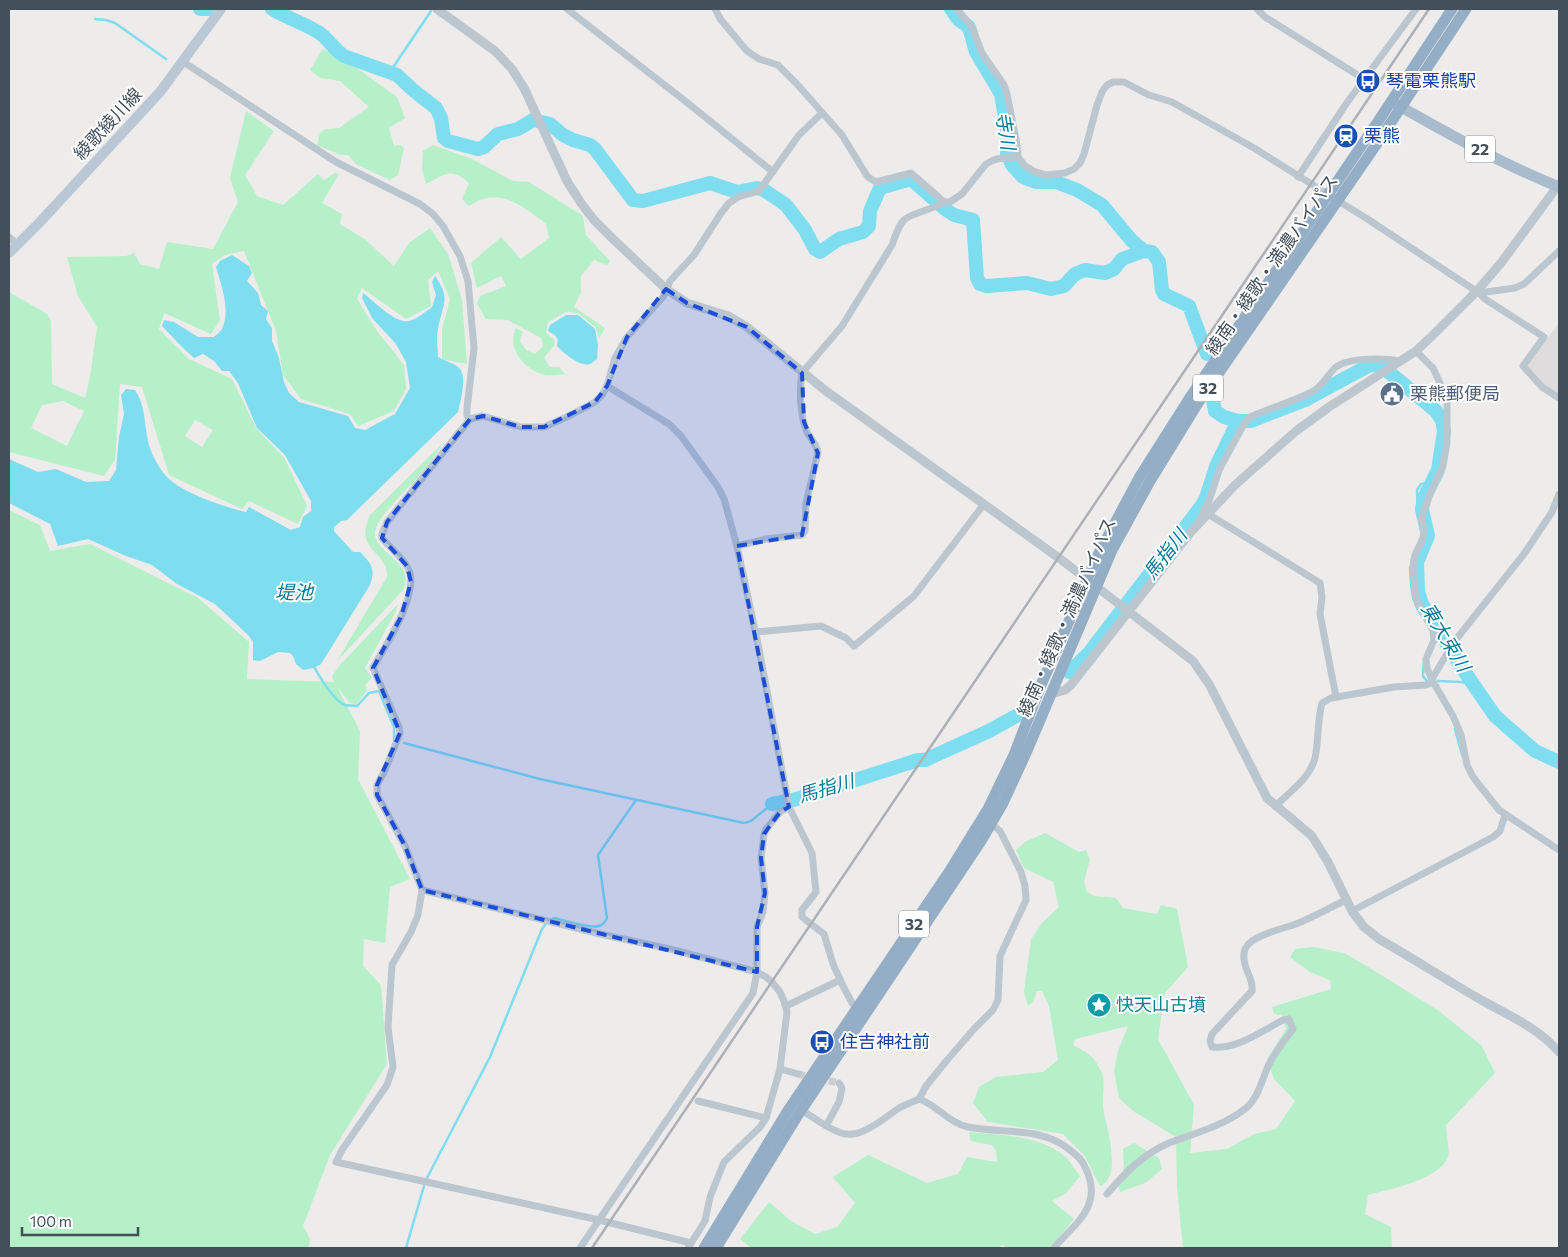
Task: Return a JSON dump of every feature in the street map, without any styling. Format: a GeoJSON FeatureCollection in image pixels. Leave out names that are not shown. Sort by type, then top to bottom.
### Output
{"type":"FeatureCollection","features":[{"type":"Feature","properties":{"kind":"highway","name":"綾南・綾歌・満濃バイパス"},"geometry":{"type":"LineString","coordinates":[[1332,198],[1391,101],[1452,9]]}},
{"type":"Feature","properties":{"kind":"highway","name":"綾南・綾歌・満濃バイパス"},"geometry":{"type":"LineString","coordinates":[[704,1248],[797,1107],[958,878],[987,821],[1026,753],[1051,694],[1092,583],[1098,555],[1139,478],[1166,434],[1332,198],[1402,107],[1466,9]]}},
{"type":"Feature","properties":{"kind":"highway","name":"綾南・綾歌・満濃バイパス"},"geometry":{"type":"LineString","coordinates":[[716,1248],[797,1107],[857,1008],[951,869],[987,821],[1041,685],[1092,583]]}},
{"type":"Feature","properties":{"kind":"main road","name":"綾歌綾川線"},"geometry":{"type":"LineString","coordinates":[[9,253],[13,240],[42,221],[153,99],[222,9]]}},
{"type":"Feature","properties":{"kind":"main road","name":"22"},"geometry":{"type":"LineString","coordinates":[[1391,101],[1454,136],[1539,179],[1559,185]]}},
{"type":"Feature","properties":{"kind":"street"},"geometry":{"type":"LineString","coordinates":[[437,9],[495,51],[504,60],[518,79],[568,180],[587,212],[666,289],[686,303],[728,316],[747,327],[826,392],[1059,558],[1192,661],[1201,672],[1267,798],[1306,831],[1321,848],[1346,900],[1364,927],[1379,939],[1534,1029],[1559,1052]]}},
{"type":"Feature","properties":{"kind":"street"},"geometry":{"type":"LineString","coordinates":[[567,9],[773,172]]}},
{"type":"Feature","properties":{"kind":"street"},"geometry":{"type":"LineString","coordinates":[[714,9],[747,50],[759,59],[778,65],[796,82],[842,135],[868,177],[879,182],[911,173],[941,204]]}},
{"type":"Feature","properties":{"kind":"street"},"geometry":{"type":"LineString","coordinates":[[957,9],[972,27],[982,53],[1004,85],[1017,145],[1012,157]]}},
{"type":"Feature","properties":{"kind":"street"},"geometry":{"type":"LineString","coordinates":[[1257,9],[1265,17],[1364,79]]}},
{"type":"Feature","properties":{"kind":"street"},"geometry":{"type":"LineString","coordinates":[[1298,177],[1364,79],[1416,9]]}},
{"type":"Feature","properties":{"kind":"street"},"geometry":{"type":"LineString","coordinates":[[182,62],[336,162],[420,204],[433,214],[443,226],[460,256],[468,281],[474,348],[467,408],[467,416],[470,420]]}},
{"type":"Feature","properties":{"kind":"street"},"geometry":{"type":"LineString","coordinates":[[737,546],[766,539],[802,534],[805,531],[806,503],[818,448],[807,432],[804,422],[801,396],[802,372],[842,326],[892,245],[905,219],[955,200],[990,161],[995,158],[1012,157],[1035,172],[1046,175],[1066,173],[1074,169],[1080,163],[1084,154],[1102,92],[1107,85],[1118,81],[1124,82],[1149,95],[1172,102],[1254,148],[1398,239],[1544,337],[1523,366],[1542,387],[1559,398]]}},
{"type":"Feature","properties":{"kind":"street"},"geometry":{"type":"LineString","coordinates":[[422,890],[600,934],[670,949],[757,972],[772,982],[780,992],[787,1012],[780,1069],[766,1118],[760,1128],[724,1162],[710,1197],[704,1221],[690,1246],[599,1220],[336,1162],[342,1150],[388,1085],[393,1067],[388,1010],[392,965],[411,932],[418,915],[422,890],[405,846],[377,795],[377,785],[400,733],[373,668],[401,617],[408,598],[411,582],[407,566],[382,538],[382,534],[387,522],[470,420],[483,416],[521,427],[544,427],[595,402],[607,386],[615,358],[627,337],[663,296],[670,281],[694,255],[729,203],[738,197],[761,189],[799,135],[822,113]]}},
{"type":"Feature","properties":{"kind":"street"},"geometry":{"type":"LineString","coordinates":[[1051,694],[1065,690],[1071,685],[1124,609],[1235,485],[1278,445],[1313,418],[1416,351],[1478,292],[1559,185]]}},
{"type":"Feature","properties":{"kind":"street"},"geometry":{"type":"LineString","coordinates":[[1478,292],[1515,288],[1524,284],[1559,252]]}},
{"type":"Feature","properties":{"kind":"street"},"geometry":{"type":"LineString","coordinates":[[1416,351],[1433,368],[1447,398],[1447,442],[1443,466],[1421,519],[1424,530],[1423,538],[1415,555],[1413,567],[1413,582],[1418,606],[1433,630],[1434,640],[1426,660],[1427,668],[1453,716],[1461,735],[1467,765],[1473,777],[1505,816],[1513,818],[1529,831],[1559,850]]}},
{"type":"Feature","properties":{"kind":"street"},"geometry":{"type":"LineString","coordinates":[[1198,525],[1210,498],[1219,470],[1246,421],[1311,392],[1321,386],[1336,368],[1349,361],[1390,359],[1401,361]]}},
{"type":"Feature","properties":{"kind":"street"},"geometry":{"type":"LineString","coordinates":[[607,386],[669,424],[681,436],[718,487],[724,499],[737,546],[756,632],[788,802],[812,853],[816,892],[802,910],[802,917],[824,934],[840,980],[851,1002],[857,1008]]}},
{"type":"Feature","properties":{"kind":"street"},"geometry":{"type":"LineString","coordinates":[[1275,806],[1310,770],[1314,759],[1322,704],[1336,697],[1394,687],[1426,685],[1432,680],[1450,649],[1524,554],[1552,512],[1559,494]]}},
{"type":"Feature","properties":{"kind":"street"},"geometry":{"type":"LineString","coordinates":[[756,632],[821,626],[846,638],[854,646],[914,596],[984,504]]}},
{"type":"Feature","properties":{"kind":"street"},"geometry":{"type":"LineString","coordinates":[[1208,514],[1320,583],[1322,598],[1320,614],[1336,697]]}},
{"type":"Feature","properties":{"kind":"street"},"geometry":{"type":"LineString","coordinates":[[580,1248],[752,993],[757,972],[757,927],[763,912],[765,893],[761,858],[764,834],[788,802]]}},
{"type":"Feature","properties":{"kind":"street"},"geometry":{"type":"LineString","coordinates":[[1352,911],[1493,837],[1500,831],[1505,816]]}},
{"type":"Feature","properties":{"kind":"street"},"geometry":{"type":"LineString","coordinates":[[797,1107],[840,1133],[856,1134],[866,1130],[900,1108],[919,1099],[926,1086],[993,1010],[998,1000],[1000,956],[1026,900],[1021,872],[1000,831],[987,821]]}},
{"type":"Feature","properties":{"kind":"street"},"geometry":{"type":"LineString","coordinates":[[1107,1194],[1139,1160],[1167,1144],[1217,1125],[1245,1108],[1254,1099],[1277,1051],[1293,1029],[1289,1019],[1283,1020],[1227,1047],[1212,1046],[1210,1041],[1212,1034],[1252,991],[1253,984],[1245,965],[1245,948],[1260,936],[1297,923],[1346,900]]}},
{"type":"Feature","properties":{"kind":"street"},"geometry":{"type":"LineString","coordinates":[[786,1006],[840,980]]}},
{"type":"Feature","properties":{"kind":"street"},"geometry":{"type":"LineString","coordinates":[[780,1069],[798,1074]]}},
{"type":"Feature","properties":{"kind":"street"},"geometry":{"type":"LineString","coordinates":[[826,1126],[838,1102],[842,1088],[839,1083]]}},
{"type":"Feature","properties":{"kind":"street"},"geometry":{"type":"LineString","coordinates":[[919,1099],[927,1102],[954,1121],[968,1126],[1029,1132],[1052,1138],[1082,1160],[1090,1175],[1092,1189],[1089,1204],[1082,1217],[1054,1248]]}},
{"type":"Feature","properties":{"kind":"street"},"geometry":{"type":"LineString","coordinates":[[698,1101],[766,1118]]}},
{"type":"Feature","properties":{"kind":"highlighted area"},"geometry":{"type":"Polygon","coordinates":[[[666,289],[687,303],[747,327],[802,373],[804,422],[818,453],[802,535],[737,546],[789,807],[780,812],[764,834],[761,858],[765,893],[757,927],[757,972],[422,890],[405,846],[377,795],[377,785],[400,733],[373,668],[401,617],[411,582],[407,566],[382,538],[387,522],[470,419],[483,416],[521,427],[544,427],[595,402],[607,386],[627,337],[666,289]]]}},
{"type":"Feature","properties":{"kind":"shaded area"},"geometry":{"type":"Polygon","coordinates":[[[1559,323],[1559,396],[1543,385],[1526,366],[1559,323]]]}},
{"type":"Feature","properties":{"kind":"green space"},"geometry":{"type":"Polygon","coordinates":[[[323,49],[354,66],[397,97],[405,118],[389,128],[394,146],[400,145],[404,148],[398,175],[390,180],[356,164],[348,155],[341,155],[317,145],[320,133],[326,129],[339,128],[369,107],[340,81],[320,78],[310,70],[323,49]]]}},
{"type":"Feature","properties":{"kind":"green space"},"geometry":{"type":"Polygon","coordinates":[[[246,111],[274,131],[245,175],[257,196],[283,205],[318,174],[324,180],[335,173],[339,174],[322,203],[342,214],[340,224],[366,240],[394,266],[409,243],[430,228],[448,254],[462,300],[467,364],[442,359],[442,329],[450,299],[438,271],[428,280],[431,306],[406,319],[362,288],[357,299],[377,331],[404,365],[406,389],[394,411],[358,426],[350,414],[301,399],[283,375],[276,331],[244,251],[225,255],[212,264],[220,320],[211,334],[164,313],[159,329],[189,359],[232,379],[256,428],[285,459],[307,506],[298,524],[249,501],[242,509],[169,475],[142,387],[120,384],[115,460],[104,476],[9,452],[9,292],[47,314],[51,321],[52,384],[85,398],[97,327],[78,296],[67,257],[126,256],[134,253],[140,264],[159,269],[167,242],[213,249],[238,202],[230,178],[246,111]],[[63,401],[42,405],[31,428],[67,446],[84,411],[63,401]],[[195,420],[185,436],[202,447],[213,430],[195,420]]]}},
{"type":"Feature","properties":{"kind":"green space"},"geometry":{"type":"Polygon","coordinates":[[[433,145],[472,159],[513,181],[529,182],[583,216],[586,235],[610,261],[607,265],[594,260],[581,276],[581,292],[574,307],[605,328],[599,339],[596,328],[578,313],[566,312],[548,322],[546,333],[554,339],[555,344],[544,358],[550,367],[559,367],[565,374],[545,375],[530,368],[519,357],[513,343],[516,328],[523,332],[520,341],[526,350],[535,354],[543,346],[541,338],[508,320],[486,319],[477,304],[480,296],[506,286],[501,276],[477,288],[471,263],[501,237],[521,259],[549,238],[546,224],[532,213],[509,200],[492,197],[477,201],[469,206],[462,199],[469,183],[457,175],[443,175],[426,184],[422,169],[423,151],[433,145]]]}},
{"type":"Feature","properties":{"kind":"green space"},"geometry":{"type":"Polygon","coordinates":[[[444,442],[426,468],[382,517],[375,532],[376,539],[381,546],[400,565],[404,572],[406,580],[403,590],[337,661],[387,577],[383,561],[368,544],[366,527],[370,515],[444,442]]]}},
{"type":"Feature","properties":{"kind":"green space"},"geometry":{"type":"Polygon","coordinates":[[[9,510],[40,525],[50,551],[90,544],[198,598],[249,642],[247,679],[334,682],[332,676],[340,665],[398,604],[365,668],[372,678],[365,685],[367,691],[356,704],[350,703],[337,687],[360,731],[358,779],[410,879],[390,887],[385,943],[364,939],[363,966],[381,985],[387,1064],[330,1155],[303,1226],[310,1239],[309,1248],[9,1248],[9,510]]]}},
{"type":"Feature","properties":{"kind":"green space"},"geometry":{"type":"Polygon","coordinates":[[[1045,833],[1079,852],[1086,850],[1090,859],[1084,882],[1087,892],[1094,896],[1116,898],[1123,908],[1157,914],[1161,905],[1177,909],[1188,967],[1165,993],[1158,1039],[1194,1105],[1190,1153],[1227,1149],[1254,1134],[1276,1129],[1295,1101],[1274,1079],[1267,1059],[1286,1029],[1282,1015],[1274,1014],[1272,1007],[1331,989],[1330,980],[1310,972],[1290,957],[1295,949],[1313,947],[1344,953],[1439,1011],[1482,1046],[1495,1073],[1446,1125],[1448,1157],[1443,1165],[1425,1178],[1368,1195],[1365,1214],[1391,1227],[1392,1248],[1183,1248],[1177,1187],[1176,1137],[1133,1111],[1119,1098],[1114,1071],[1118,1051],[1128,1026],[1075,1039],[1073,1045],[1093,1058],[1101,1071],[1103,1079],[1103,1106],[1112,1161],[1111,1172],[1107,1181],[1100,1186],[1084,1155],[1063,1134],[988,1122],[973,1103],[979,1087],[996,1077],[1043,1072],[1058,1060],[1049,1006],[1042,991],[1037,991],[1033,1002],[1028,1006],[1024,992],[1031,939],[1043,922],[1059,907],[1053,882],[1024,868],[1016,850],[1025,842],[1045,833]]]}},
{"type":"Feature","properties":{"kind":"green space"},"geometry":{"type":"Polygon","coordinates":[[[969,1132],[1006,1135],[1042,1143],[1066,1157],[1080,1176],[1066,1193],[1052,1201],[1074,1219],[1050,1248],[1007,1248],[1003,1245],[997,1248],[751,1248],[740,1239],[769,1202],[791,1221],[815,1234],[837,1227],[855,1203],[833,1177],[868,1155],[927,1183],[958,1174],[967,1157],[997,1162],[996,1151],[992,1145],[971,1141],[969,1132]]]}},
{"type":"Feature","properties":{"kind":"green space"},"geometry":{"type":"Polygon","coordinates":[[[1134,1143],[1159,1158],[1162,1169],[1145,1183],[1120,1192],[1119,1186],[1124,1166],[1123,1149],[1134,1143]]]}},
{"type":"Feature","properties":{"kind":"water","name":"堤池"},"geometry":{"type":"Polygon","coordinates":[[[232,255],[249,266],[252,273],[247,281],[258,293],[261,305],[268,311],[266,319],[272,328],[272,341],[279,358],[284,382],[289,393],[299,402],[348,416],[355,428],[365,430],[395,414],[410,388],[406,362],[396,344],[372,318],[362,298],[363,293],[391,316],[403,321],[409,321],[432,307],[436,295],[432,282],[435,276],[444,297],[437,332],[438,357],[457,366],[461,370],[462,375],[463,388],[458,412],[347,520],[341,521],[334,527],[334,531],[353,552],[360,552],[367,560],[373,575],[370,585],[321,664],[314,668],[303,670],[296,664],[290,653],[278,652],[260,661],[253,660],[253,642],[215,604],[177,584],[152,565],[88,539],[58,546],[50,524],[9,503],[9,459],[38,472],[56,469],[86,482],[109,481],[116,470],[119,437],[124,414],[121,395],[126,389],[135,390],[139,396],[149,445],[160,468],[173,482],[181,488],[226,507],[246,512],[249,507],[291,530],[300,527],[303,517],[311,511],[311,501],[285,455],[257,428],[238,383],[229,371],[222,371],[214,361],[203,354],[194,358],[162,326],[164,320],[174,322],[198,337],[214,337],[222,329],[226,314],[216,267],[220,261],[232,255]]]}},
{"type":"Feature","properties":{"kind":"water"},"geometry":{"type":"Polygon","coordinates":[[[566,315],[578,315],[595,329],[598,345],[597,359],[590,364],[581,363],[567,355],[557,346],[558,340],[555,335],[548,331],[550,325],[566,315]]]}},
{"type":"Feature","properties":{"kind":"waterway","name":"東大束川"},"geometry":{"type":"LineString","coordinates":[[200,9],[208,9]]}},
{"type":"Feature","properties":{"kind":"waterway","name":"東大束川"},"geometry":{"type":"LineString","coordinates":[[272,9],[318,32],[344,56],[397,75],[436,108],[441,118],[444,138],[448,141],[478,149],[484,147],[498,134],[518,129],[533,120],[550,124],[563,135],[590,145],[595,149],[633,200],[643,201],[710,183],[737,192],[757,188],[764,190],[786,205],[805,230],[815,249],[820,252],[839,239],[863,232],[869,226],[870,211],[880,188],[911,179],[954,215],[973,220],[977,278],[980,284],[987,286],[1027,283],[1051,289],[1064,286],[1075,274],[1085,270],[1105,273],[1114,269],[1122,259],[1144,251],[1152,252],[1159,262],[1164,294],[1189,306],[1207,354]]}},
{"type":"Feature","properties":{"kind":"waterway","name":"寺川"},"geometry":{"type":"LineString","coordinates":[[951,9],[958,19],[969,27],[976,52],[1001,94],[1009,141],[1007,153],[1012,165],[1023,177],[1036,182],[1056,182],[1077,190],[1102,205],[1132,241],[1144,251]]}},
{"type":"Feature","properties":{"kind":"waterway"},"geometry":{"type":"LineString","coordinates":[[390,72],[431,11]]}},
{"type":"Feature","properties":{"kind":"waterway"},"geometry":{"type":"LineString","coordinates":[[95,19],[115,23],[166,59]]}},
{"type":"Feature","properties":{"kind":"waterway","name":"東大束川"},"geometry":{"type":"LineString","coordinates":[[1213,401],[1215,411],[1224,417],[1238,421],[1251,421],[1305,400],[1368,366],[1379,364],[1436,411],[1442,420],[1444,431],[1438,470],[1424,498],[1422,509],[1428,536],[1417,562],[1418,592],[1422,604],[1495,716],[1535,751],[1559,762]]}},
{"type":"Feature","properties":{"kind":"waterway","name":"馬指川"},"geometry":{"type":"LineString","coordinates":[[1069,672],[1089,653],[1200,508],[1206,498],[1217,464],[1238,421]]}},
{"type":"Feature","properties":{"kind":"waterway"},"geometry":{"type":"LineString","coordinates":[[1418,519],[1417,490],[1421,484],[1431,483]]}},
{"type":"Feature","properties":{"kind":"waterway"},"geometry":{"type":"LineString","coordinates":[[1410,567],[1414,599],[1422,616]]}},
{"type":"Feature","properties":{"kind":"waterway"},"geometry":{"type":"LineString","coordinates":[[1424,660],[1423,676],[1426,680]]}},
{"type":"Feature","properties":{"kind":"waterway"},"geometry":{"type":"LineString","coordinates":[[314,666],[331,693],[345,705],[357,706],[369,693],[379,691],[394,727],[394,740]]}},
{"type":"Feature","properties":{"kind":"waterway"},"geometry":{"type":"LineString","coordinates":[[1438,681],[1461,682],[1474,685]]}},
{"type":"Feature","properties":{"kind":"waterway","name":"馬指川"},"geometry":{"type":"LineString","coordinates":[[772,804],[793,800],[918,760],[925,760],[989,731],[1018,715]]}},
{"type":"Feature","properties":{"kind":"waterway"},"geometry":{"type":"LineString","coordinates":[[1455,729],[1462,755]]}},
{"type":"Feature","properties":{"kind":"waterway"},"geometry":{"type":"LineString","coordinates":[[404,743],[540,779],[744,823],[751,821],[772,804]]}},
{"type":"Feature","properties":{"kind":"waterway"},"geometry":{"type":"LineString","coordinates":[[552,919],[594,927],[605,922],[607,918],[598,855],[636,800]]}},
{"type":"Feature","properties":{"kind":"waterway"},"geometry":{"type":"LineString","coordinates":[[427,1178],[490,1057],[545,925]]}},
{"type":"Feature","properties":{"kind":"waterway"},"geometry":{"type":"LineString","coordinates":[[406,1248],[424,1186]]}},
{"type":"Feature","properties":{"kind":"tunnel"},"geometry":{"type":"LineString","coordinates":[[798,1074],[839,1083]]}},
{"type":"Feature","properties":{"kind":"railway"},"geometry":{"type":"LineString","coordinates":[[592,1248],[1429,9]]}},
{"type":"Feature","properties":{"kind":"place","name":"琴電栗熊駅"},"geometry":{"type":"Point","coordinates":[1368,81]}},
{"type":"Feature","properties":{"kind":"place","name":"栗熊"},"geometry":{"type":"Point","coordinates":[1346,136]}},
{"type":"Feature","properties":{"kind":"place","name":"栗熊郵便局"},"geometry":{"type":"Point","coordinates":[1392,394]}},
{"type":"Feature","properties":{"kind":"place","name":"快天山古墳"},"geometry":{"type":"Point","coordinates":[1099,1005]}},
{"type":"Feature","properties":{"kind":"place","name":"住吉神社前"},"geometry":{"type":"Point","coordinates":[822,1042]}}]}
